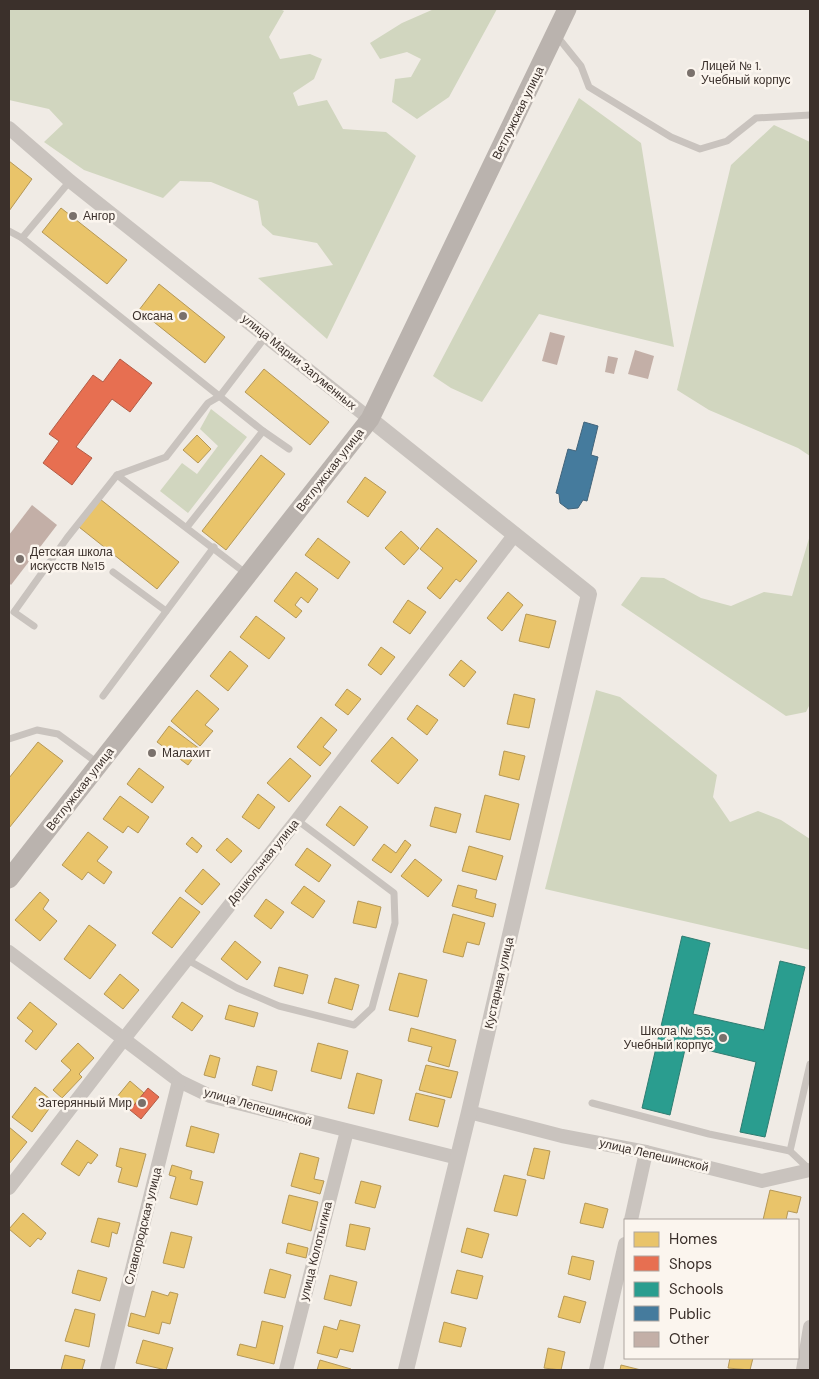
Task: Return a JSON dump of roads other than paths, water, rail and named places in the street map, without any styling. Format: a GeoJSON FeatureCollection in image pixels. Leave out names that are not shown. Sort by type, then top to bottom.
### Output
{"type":"FeatureCollection","features":[{"type":"Feature","properties":{"kind":"main road","name":"Ветлужская улица"},"geometry":{"type":"LineString","coordinates":[[9,879],[370,419],[556,35],[564,10]]}},
{"type":"Feature","properties":{"kind":"street","name":"улица Марии Загуменных"},"geometry":{"type":"LineString","coordinates":[[9,128],[70,181],[589,594]]}},
{"type":"Feature","properties":{"kind":"street","name":"Дошкольная улица"},"geometry":{"type":"LineString","coordinates":[[9,1188],[186,959],[297,820],[515,534]]}},
{"type":"Feature","properties":{"kind":"street","name":"Кустарная улица"},"geometry":{"type":"LineString","coordinates":[[406,1370],[469,1112],[589,594]]}},
{"type":"Feature","properties":{"kind":"street","name":"улица Лепешинской"},"geometry":{"type":"LineString","coordinates":[[9,952],[179,1081],[210,1096],[458,1158]]}},
{"type":"Feature","properties":{"kind":"street","name":"Славгородская улица"},"geometry":{"type":"LineString","coordinates":[[107,1370],[179,1081]]}},
{"type":"Feature","properties":{"kind":"street","name":"улица Лепешинской"},"geometry":{"type":"LineString","coordinates":[[469,1112],[562,1136],[646,1152],[762,1181],[810,1170]]}},
{"type":"Feature","properties":{"kind":"street","name":"улица Колотыгина"},"geometry":{"type":"LineString","coordinates":[[286,1370],[347,1131]]}},
{"type":"Feature","properties":{"kind":"street"},"geometry":{"type":"LineString","coordinates":[[631,1219],[646,1152]]}},
{"type":"Feature","properties":{"kind":"street"},"geometry":{"type":"LineString","coordinates":[[596,1370],[624,1248]]}},
{"type":"Feature","properties":{"kind":"street"},"geometry":{"type":"LineString","coordinates":[[803,1370],[810,1327]]}},
{"type":"Feature","properties":{"kind":"lane"},"geometry":{"type":"LineString","coordinates":[[556,35],[581,66],[589,87],[671,137],[700,149],[727,141],[756,118],[810,115]]}},
{"type":"Feature","properties":{"kind":"lane"},"geometry":{"type":"LineString","coordinates":[[22,238],[70,181]]}},
{"type":"Feature","properties":{"kind":"lane"},"geometry":{"type":"LineString","coordinates":[[9,231],[22,238],[263,431],[289,449]]}},
{"type":"Feature","properties":{"kind":"lane"},"geometry":{"type":"LineString","coordinates":[[34,626],[11,612],[117,475],[166,457],[208,403],[220,396],[267,336]]}},
{"type":"Feature","properties":{"kind":"lane"},"geometry":{"type":"LineString","coordinates":[[188,527],[263,431]]}},
{"type":"Feature","properties":{"kind":"lane"},"geometry":{"type":"LineString","coordinates":[[117,475],[188,527],[248,575]]}},
{"type":"Feature","properties":{"kind":"lane"},"geometry":{"type":"LineString","coordinates":[[103,696],[214,548]]}},
{"type":"Feature","properties":{"kind":"lane"},"geometry":{"type":"LineString","coordinates":[[113,572],[166,611]]}},
{"type":"Feature","properties":{"kind":"lane"},"geometry":{"type":"LineString","coordinates":[[9,738],[37,730],[58,734],[99,764]]}},
{"type":"Feature","properties":{"kind":"lane"},"geometry":{"type":"LineString","coordinates":[[186,959],[237,988],[288,1008],[354,1026],[372,1008],[394,923],[394,893],[297,820]]}},
{"type":"Feature","properties":{"kind":"lane"},"geometry":{"type":"LineString","coordinates":[[790,1151],[810,1064]]}},
{"type":"Feature","properties":{"kind":"lane"},"geometry":{"type":"LineString","coordinates":[[592,1103],[709,1134],[790,1151],[810,1170]]}},
{"type":"Feature","properties":{"kind":"place","name":"Лицей № 1. Учебный корпус"},"geometry":{"type":"Point","coordinates":[691,73]}},
{"type":"Feature","properties":{"kind":"place","name":"Ангор"},"geometry":{"type":"Point","coordinates":[73,216]}},
{"type":"Feature","properties":{"kind":"place","name":"Оксана"},"geometry":{"type":"Point","coordinates":[183,316]}},
{"type":"Feature","properties":{"kind":"place","name":"Детская школа искусств №15"},"geometry":{"type":"Point","coordinates":[20,559]}},
{"type":"Feature","properties":{"kind":"place","name":"Малахит"},"geometry":{"type":"Point","coordinates":[152,753]}},
{"type":"Feature","properties":{"kind":"place","name":"Школа № 55. Учебный корпус"},"geometry":{"type":"Point","coordinates":[723,1038]}},
{"type":"Feature","properties":{"kind":"place","name":"Затерянный Мир"},"geometry":{"type":"Point","coordinates":[142,1103]}}]}
